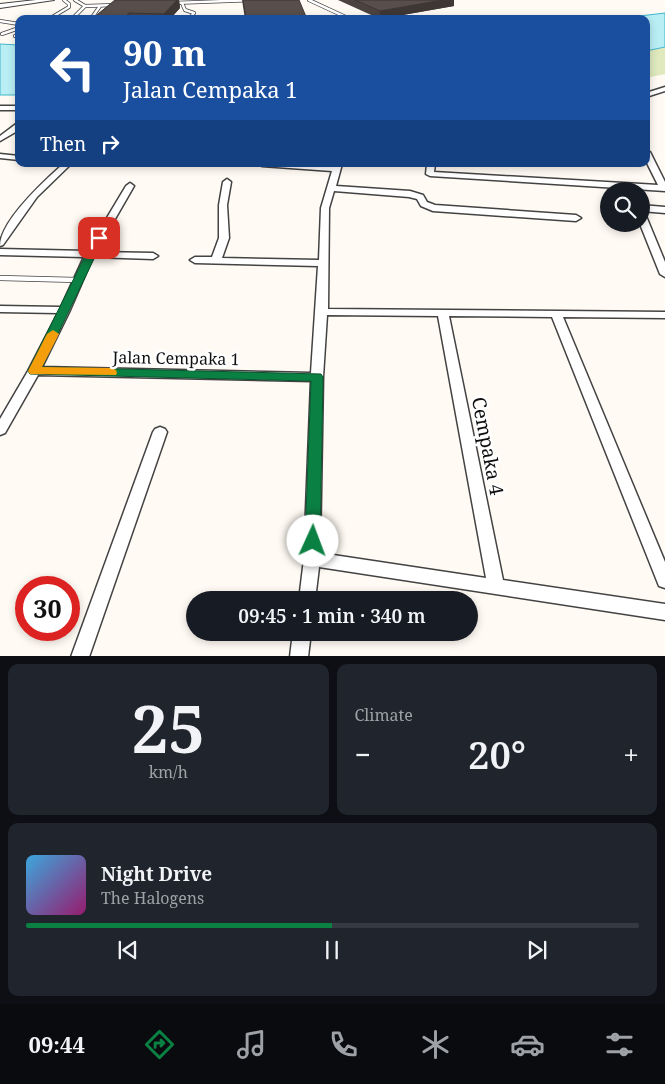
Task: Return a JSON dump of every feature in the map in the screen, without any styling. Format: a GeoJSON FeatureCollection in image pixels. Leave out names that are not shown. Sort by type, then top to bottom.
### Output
{"type":"FeatureCollection","features":[{"type":"Feature","properties":{"kind":"street"},"geometry":{"type":"LineString","coordinates":[[0,5],[36,0]]}},
{"type":"Feature","properties":{"kind":"street"},"geometry":{"type":"LineString","coordinates":[[0,5],[51,0]]}},
{"type":"Feature","properties":{"kind":"street"},"geometry":{"type":"LineString","coordinates":[[650,94],[664,90]]}},
{"type":"Feature","properties":{"kind":"street"},"geometry":{"type":"LineString","coordinates":[[0,108],[15,108]]}},
{"type":"Feature","properties":{"kind":"street"},"geometry":{"type":"LineString","coordinates":[[0,139],[15,129]]}},
{"type":"Feature","properties":{"kind":"street"},"geometry":{"type":"LineString","coordinates":[[0,156],[15,158]]}},
{"type":"Feature","properties":{"kind":"street"},"geometry":{"type":"LineString","coordinates":[[650,160],[665,188],[650,188]]}},
{"type":"Feature","properties":{"kind":"street"},"geometry":{"type":"LineString","coordinates":[[0,243],[34,195],[64,167]]}},
{"type":"Feature","properties":{"kind":"street"},"geometry":{"type":"LineString","coordinates":[[280,167],[334,176],[410,194],[420,197],[424,204],[434,208],[576,218]]}},
{"type":"Feature","properties":{"kind":"street"},"geometry":{"type":"LineString","coordinates":[[431,167],[430,174],[600,186]]}},
{"type":"Feature","properties":{"kind":"street"},"geometry":{"type":"LineString","coordinates":[[308,591],[312,559],[317,377],[322,312],[325,208],[334,176]]}},
{"type":"Feature","properties":{"kind":"street"},"geometry":{"type":"LineString","coordinates":[[216,260],[224,238],[223,205],[228,182]]}},
{"type":"Feature","properties":{"kind":"street"},"geometry":{"type":"LineString","coordinates":[[0,430],[34,371],[65,310],[90,254],[130,186]]}},
{"type":"Feature","properties":{"kind":"street"},"geometry":{"type":"LineString","coordinates":[[650,209],[665,210]]}},
{"type":"Feature","properties":{"kind":"street"},"geometry":{"type":"LineString","coordinates":[[648,232],[665,274]]}},
{"type":"Feature","properties":{"kind":"street"},"geometry":{"type":"LineString","coordinates":[[0,252],[152,256]]}},
{"type":"Feature","properties":{"kind":"street"},"geometry":{"type":"LineString","coordinates":[[195,260],[323,263]]}},
{"type":"Feature","properties":{"kind":"street"},"geometry":{"type":"LineString","coordinates":[[0,309],[65,310]]}},
{"type":"Feature","properties":{"kind":"street"},"geometry":{"type":"LineString","coordinates":[[322,312],[665,315]]}},
{"type":"Feature","properties":{"kind":"street","name":"Cempaka 4"},"geometry":{"type":"LineString","coordinates":[[443,314],[496,586]]}},
{"type":"Feature","properties":{"kind":"street"},"geometry":{"type":"LineString","coordinates":[[557,315],[665,581]]}},
{"type":"Feature","properties":{"kind":"street","name":"Jalan Cempaka 1"},"geometry":{"type":"LineString","coordinates":[[34,371],[317,377]]}},
{"type":"Feature","properties":{"kind":"street"},"geometry":{"type":"LineString","coordinates":[[80,656],[160,432]]}},
{"type":"Feature","properties":{"kind":"street"},"geometry":{"type":"LineString","coordinates":[[312,559],[665,612]]}},
{"type":"Feature","properties":{"kind":"street"},"geometry":{"type":"LineString","coordinates":[[299,656],[301,641]]}},
{"type":"Feature","properties":{"kind":"lane"},"geometry":{"type":"LineString","coordinates":[[56,15],[69,7],[69,4],[64,0]]}},
{"type":"Feature","properties":{"kind":"lane"},"geometry":{"type":"LineString","coordinates":[[75,0],[85,6],[118,5]]}},
{"type":"Feature","properties":{"kind":"lane"},"geometry":{"type":"LineString","coordinates":[[164,3],[255,0]]}},
{"type":"Feature","properties":{"kind":"lane"},"geometry":{"type":"LineString","coordinates":[[309,0],[341,15]]}},
{"type":"Feature","properties":{"kind":"lane"},"geometry":{"type":"LineString","coordinates":[[182,3],[185,10],[194,13],[192,15]]}},
{"type":"Feature","properties":{"kind":"lane"},"geometry":{"type":"LineString","coordinates":[[76,15],[85,6]]}},
{"type":"Feature","properties":{"kind":"lane"},"geometry":{"type":"LineString","coordinates":[[94,15],[100,6]]}},
{"type":"Feature","properties":{"kind":"lane"},"geometry":{"type":"LineString","coordinates":[[0,21],[15,23]]}},
{"type":"Feature","properties":{"kind":"lane"},"geometry":{"type":"LineString","coordinates":[[2,34],[15,29]]}},
{"type":"Feature","properties":{"kind":"lane"},"geometry":{"type":"LineString","coordinates":[[0,278],[77,280]]}},
{"type":"Feature","properties":{"kind":"green space"},"geometry":{"type":"Polygon","coordinates":[[[665,47],[665,74],[650,77],[650,50],[665,47]]]}},
{"type":"Feature","properties":{"kind":"water"},"geometry":{"type":"Polygon","coordinates":[[[665,13],[665,47],[650,50],[650,15],[648,15],[665,13]]]}},
{"type":"Feature","properties":{"kind":"water"},"geometry":{"type":"Polygon","coordinates":[[[0,44],[15,45],[15,95],[0,95],[0,44]]]}},
{"type":"Feature","properties":{"kind":"building"},"geometry":{"type":"Polygon","coordinates":[[[115,0],[177,0],[164,14],[129,13],[127,15],[97,15],[115,0]]]}},
{"type":"Feature","properties":{"kind":"building"},"geometry":{"type":"Polygon","coordinates":[[[243,0],[299,0],[305,15],[245,15],[243,0]]]}},
{"type":"Feature","properties":{"kind":"building"},"geometry":{"type":"Polygon","coordinates":[[[355,0],[443,0],[380,11],[355,0]]]}},
{"type":"Feature","properties":{"kind":"slow traffic"},"geometry":{"type":"LineString","coordinates":[[53,334],[34,371],[111,373]]}},
{"type":"Feature","properties":{"kind":"route"},"geometry":{"type":"LineString","coordinates":[[99,238],[34,371],[317,377],[313,541]]}}]}
